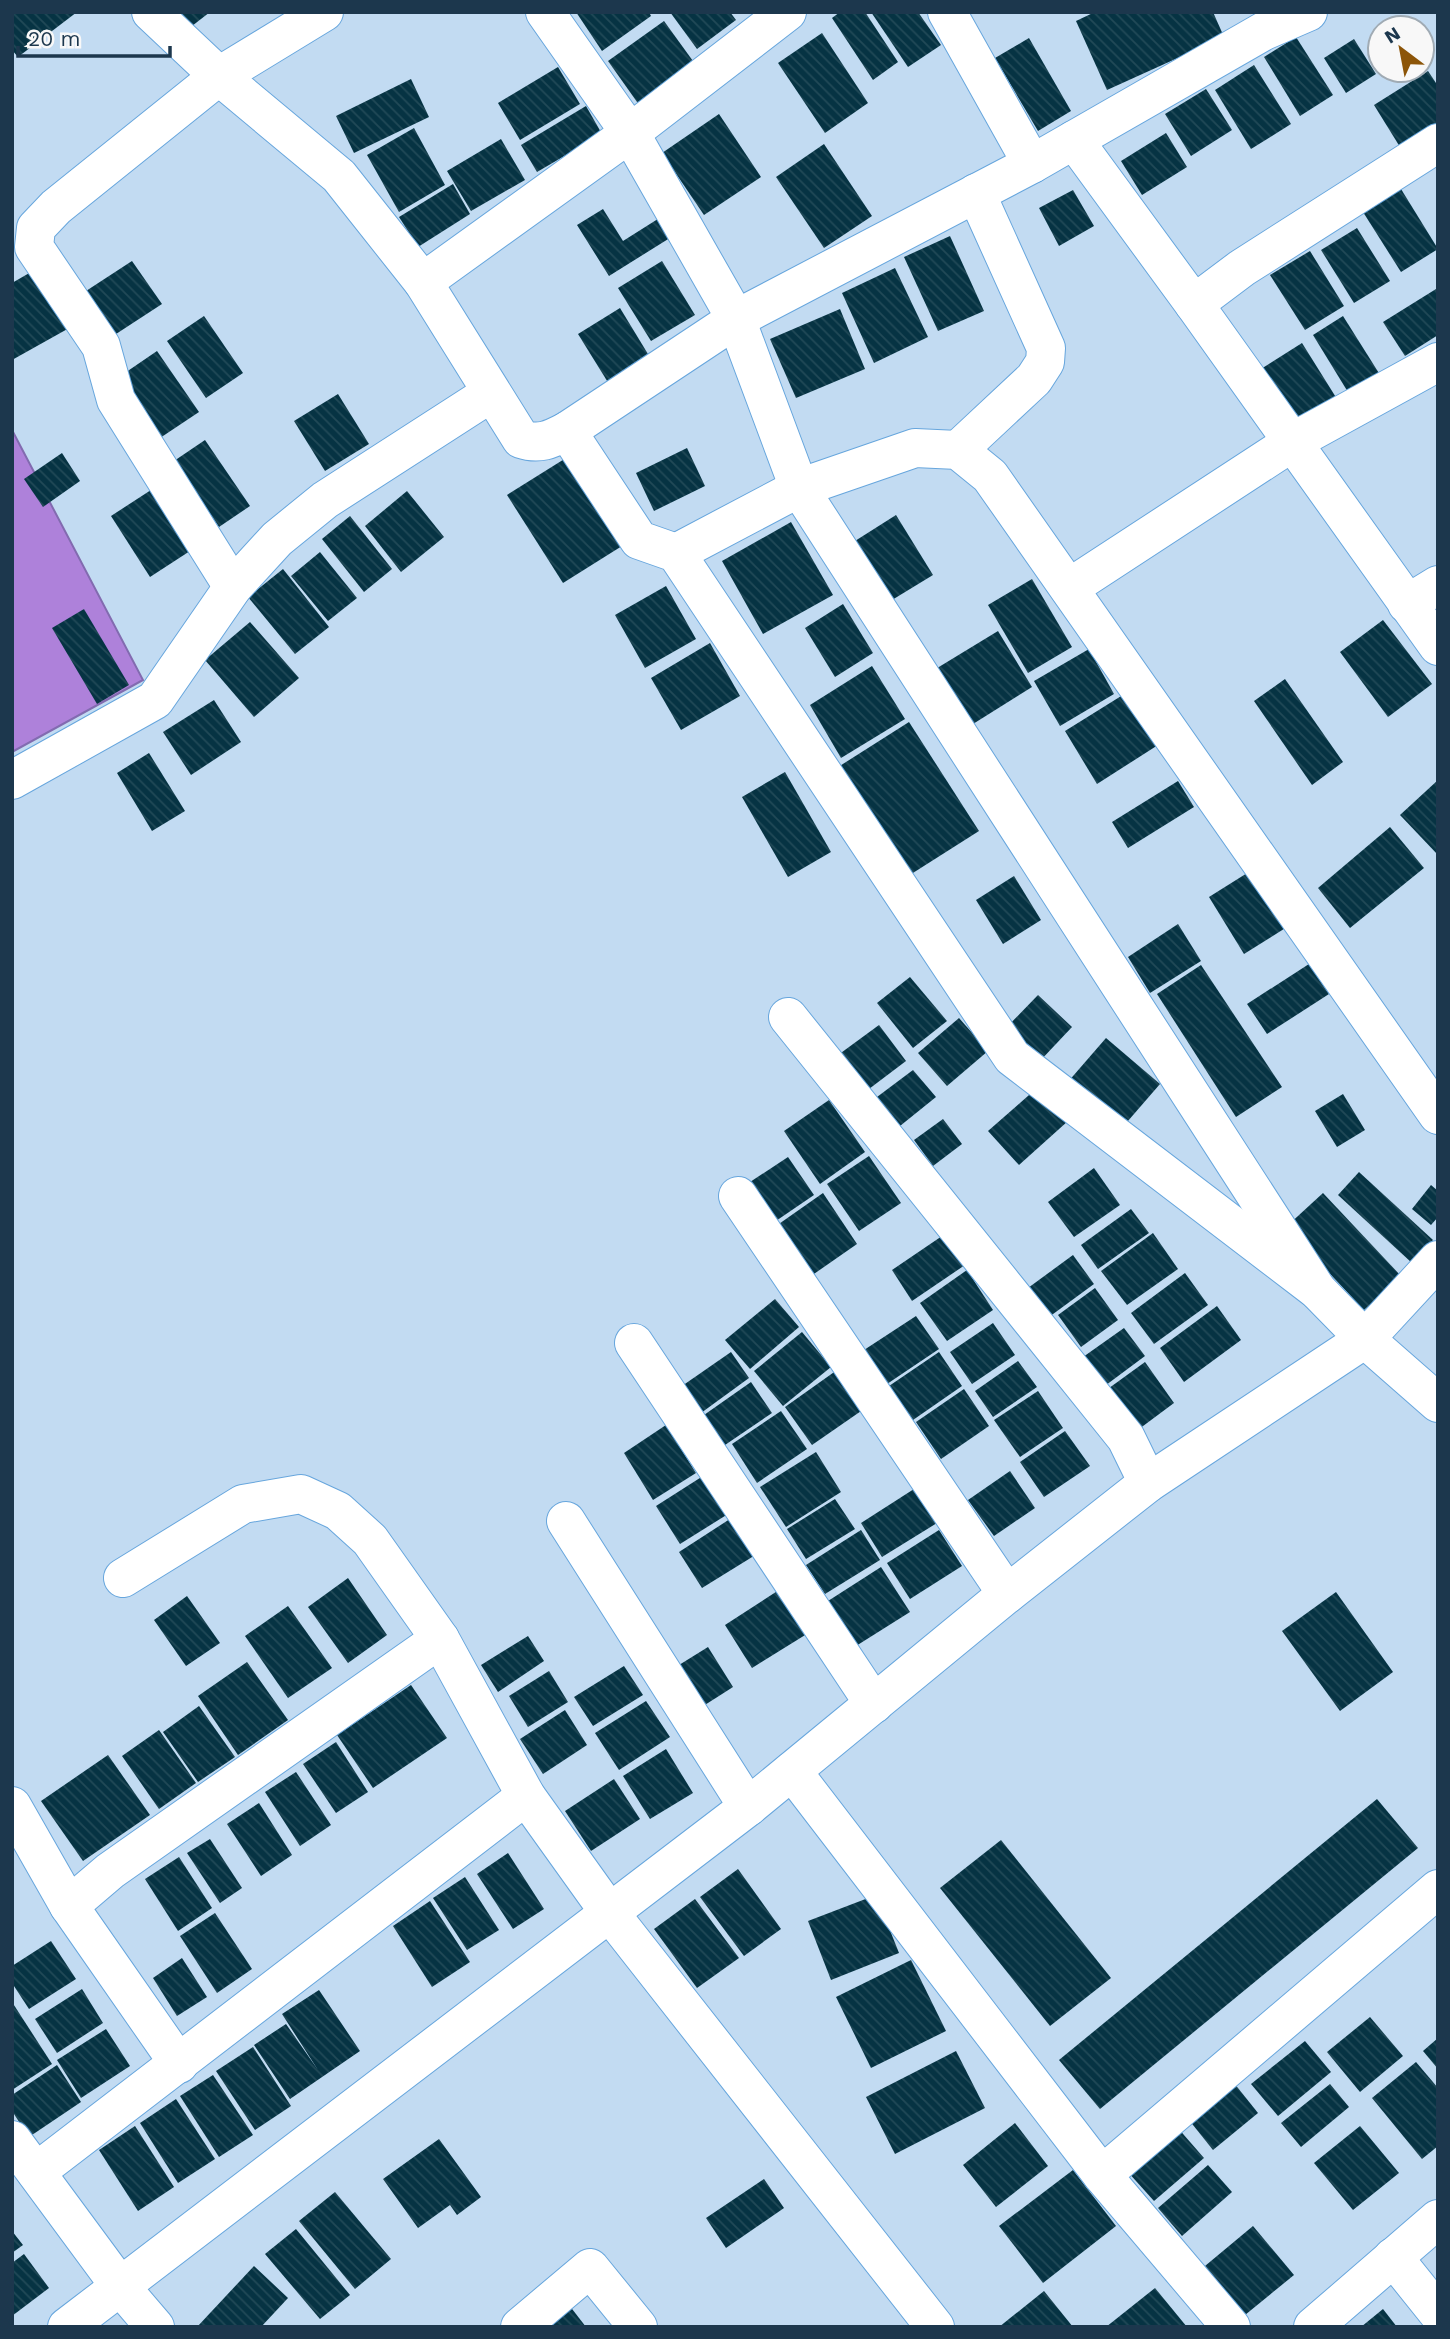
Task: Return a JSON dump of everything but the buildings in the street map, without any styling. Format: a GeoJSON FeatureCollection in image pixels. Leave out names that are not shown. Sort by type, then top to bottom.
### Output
{"type":"FeatureCollection","features":[{"type":"Feature","properties":{"kind":"street"},"geometry":{"type":"LineString","coordinates":[[151,12],[219,76],[339,176],[423,282],[521,439],[531,443],[547,442],[567,431],[736,319],[1074,141],[1258,22],[1308,12]]}},
{"type":"Feature","properties":{"kind":"street"},"geometry":{"type":"LineString","coordinates":[[233,587],[116,400],[101,346],[34,247],[36,228],[56,207],[219,76],[324,12]]}},
{"type":"Feature","properties":{"kind":"street"},"geometry":{"type":"LineString","coordinates":[[545,12],[630,133],[736,319],[799,488],[1317,1290]]}},
{"type":"Feature","properties":{"kind":"street"},"geometry":{"type":"LineString","coordinates":[[423,282],[630,133],[787,12]]}},
{"type":"Feature","properties":{"kind":"street"},"geometry":{"type":"LineString","coordinates":[[947,12],[1032,164]]}},
{"type":"Feature","properties":{"kind":"street"},"geometry":{"type":"LineString","coordinates":[[1074,141],[1294,441],[1423,595],[1438,646]]}},
{"type":"Feature","properties":{"kind":"street"},"geometry":{"type":"LineString","coordinates":[[1194,304],[1242,268],[1438,144]]}},
{"type":"Feature","properties":{"kind":"street"},"geometry":{"type":"LineString","coordinates":[[958,450],[1034,379],[1045,362],[1046,348],[976,193]]}},
{"type":"Feature","properties":{"kind":"street"},"geometry":{"type":"LineString","coordinates":[[1069,587],[1294,441],[1438,362]]}},
{"type":"Feature","properties":{"kind":"street"},"geometry":{"type":"LineString","coordinates":[[12,780],[155,700],[233,587],[277,539],[325,500],[491,393]]}},
{"type":"Feature","properties":{"kind":"street"},"geometry":{"type":"LineString","coordinates":[[567,431],[639,540],[676,552],[1013,1057],[1317,1290],[1365,1339],[1438,1403]]}},
{"type":"Feature","properties":{"kind":"street"},"geometry":{"type":"LineString","coordinates":[[676,552],[799,488],[915,448],[958,450],[990,475],[1438,1115]]}},
{"type":"Feature","properties":{"kind":"street"},"geometry":{"type":"LineString","coordinates":[[788,1017],[1126,1437],[1148,1483]]}},
{"type":"Feature","properties":{"kind":"street"},"geometry":{"type":"LineString","coordinates":[[738,1196],[1007,1594]]}},
{"type":"Feature","properties":{"kind":"street"},"geometry":{"type":"LineString","coordinates":[[67,2327],[748,1807],[1007,1594],[1148,1483],[1365,1339],[1438,1259]]}},
{"type":"Feature","properties":{"kind":"street"},"geometry":{"type":"LineString","coordinates":[[634,1343],[874,1704]]}},
{"type":"Feature","properties":{"kind":"street"},"geometry":{"type":"LineString","coordinates":[[123,1578],[243,1504],[301,1494],[338,1511],[370,1540],[440,1639],[526,1796],[609,1913],[934,2327]]}},
{"type":"Feature","properties":{"kind":"street"},"geometry":{"type":"LineString","coordinates":[[566,1521],[748,1807]]}},
{"type":"Feature","properties":{"kind":"street"},"geometry":{"type":"LineString","coordinates":[[69,1906],[110,1871],[440,1639]]}},
{"type":"Feature","properties":{"kind":"street"},"geometry":{"type":"LineString","coordinates":[[792,1771],[1102,2175],[1231,2327]]}},
{"type":"Feature","properties":{"kind":"street"},"geometry":{"type":"LineString","coordinates":[[36,2172],[526,1796]]}},
{"type":"Feature","properties":{"kind":"street"},"geometry":{"type":"LineString","coordinates":[[12,1806],[69,1906],[179,2064]]}},
{"type":"Feature","properties":{"kind":"street"},"geometry":{"type":"LineString","coordinates":[[1102,2175],[1438,1889]]}},
{"type":"Feature","properties":{"kind":"street"},"geometry":{"type":"LineString","coordinates":[[12,2140],[119,2285],[155,2327]]}},
{"type":"Feature","properties":{"kind":"street"},"geometry":{"type":"LineString","coordinates":[[1313,2327],[1438,2219]]}},
{"type":"Feature","properties":{"kind":"street"},"geometry":{"type":"LineString","coordinates":[[1393,2257],[1438,2313]]}},
{"type":"Feature","properties":{"kind":"street"},"geometry":{"type":"LineString","coordinates":[[520,2327],[590,2267],[638,2327]]}},
{"type":"Feature","properties":{"kind":"shaded area"},"geometry":{"type":"Polygon","coordinates":[[[12,430],[143,680],[12,752],[12,430]]]}}]}
